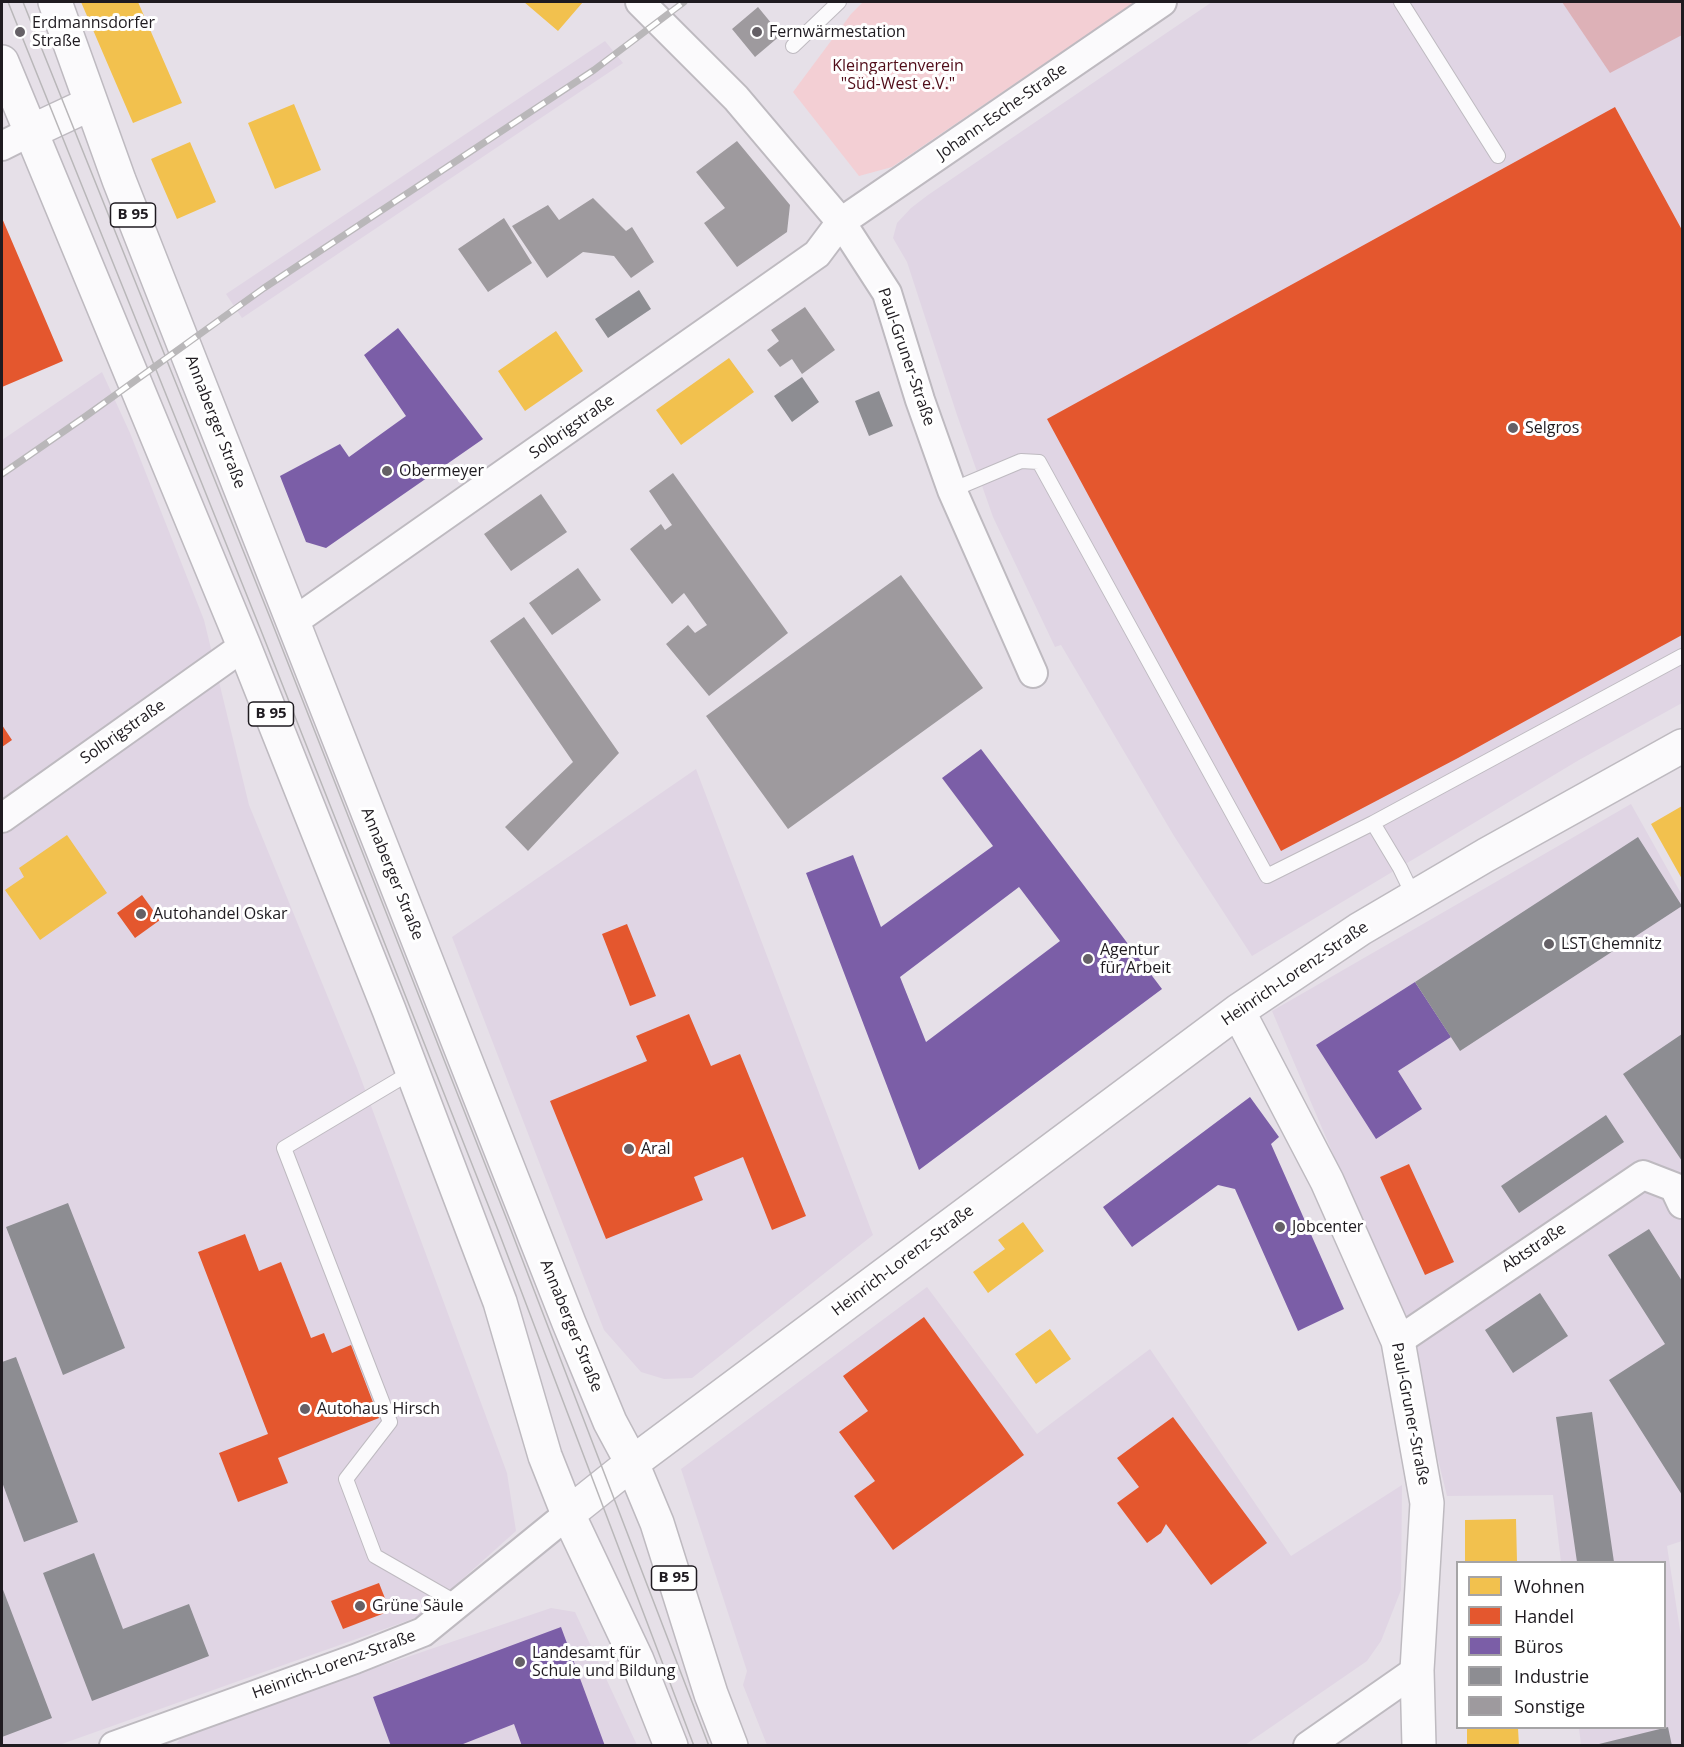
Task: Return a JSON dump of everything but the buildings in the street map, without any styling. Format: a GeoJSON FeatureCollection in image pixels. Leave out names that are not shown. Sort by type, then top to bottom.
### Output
{"type":"FeatureCollection","features":[{"type":"Feature","properties":{"kind":"main road","name":"Annaberger Straße"},"geometry":{"type":"LineString","coordinates":[[55,2],[90,104],[569,1323],[610,1422],[632,1463],[657,1523],[711,1694],[731,1746]]}},
{"type":"Feature","properties":{"kind":"main road","name":"B 95"},"geometry":{"type":"LineString","coordinates":[[2,62],[244,646],[413,1071],[500,1302],[543,1450],[568,1514],[637,1660],[671,1746]]}},
{"type":"Feature","properties":{"kind":"main road"},"geometry":{"type":"LineString","coordinates":[[30,132],[90,104]]}},
{"type":"Feature","properties":{"kind":"main road","name":"Heinrich-Lorenz-Straße"},"geometry":{"type":"LineString","coordinates":[[568,1514],[632,1463],[1238,1011],[1360,929],[1486,855],[1683,746]]}},
{"type":"Feature","properties":{"kind":"main road","name":"Paul-Gruner-Straße"},"geometry":{"type":"LineString","coordinates":[[1238,1011],[1327,1181],[1398,1341],[1427,1503],[1417,1670],[1419,1746]]}},
{"type":"Feature","properties":{"kind":"street","name":"Paul-Gruner-Straße"},"geometry":{"type":"LineString","coordinates":[[640,2],[736,98],[841,222],[887,292],[920,400],[951,490],[1033,673]]}},
{"type":"Feature","properties":{"kind":"street","name":"Johann-Esche-Straße"},"geometry":{"type":"LineString","coordinates":[[841,222],[1162,2]]}},
{"type":"Feature","properties":{"kind":"street"},"geometry":{"type":"LineString","coordinates":[[2,146],[30,132]]}},
{"type":"Feature","properties":{"kind":"street","name":"Solbrigstraße"},"geometry":{"type":"LineString","coordinates":[[293,622],[817,255],[841,222]]}},
{"type":"Feature","properties":{"kind":"street","name":"Solbrigstraße"},"geometry":{"type":"LineString","coordinates":[[4,809],[244,646]]}},
{"type":"Feature","properties":{"kind":"street","name":"Abtstraße"},"geometry":{"type":"LineString","coordinates":[[1398,1341],[1643,1175],[1678,1195]]}},
{"type":"Feature","properties":{"kind":"street","name":"Heinrich-Lorenz-Straße"},"geometry":{"type":"LineString","coordinates":[[114,1746],[423,1632],[568,1514]]}},
{"type":"Feature","properties":{"kind":"street"},"geometry":{"type":"LineString","coordinates":[[1308,1746],[1417,1670]]}},
{"type":"Feature","properties":{"kind":"lane"},"geometry":{"type":"LineString","coordinates":[[793,46],[839,2]]}},
{"type":"Feature","properties":{"kind":"lane"},"geometry":{"type":"LineString","coordinates":[[1401,2],[1498,156]]}},
{"type":"Feature","properties":{"kind":"lane"},"geometry":{"type":"LineString","coordinates":[[951,490],[1021,461],[1039,462],[1267,876],[1372,823],[1683,656]]}},
{"type":"Feature","properties":{"kind":"lane"},"geometry":{"type":"LineString","coordinates":[[1372,823],[1400,868],[1414,897]]}},
{"type":"Feature","properties":{"kind":"lane"},"geometry":{"type":"LineString","coordinates":[[413,1071],[284,1148],[390,1422],[345,1479],[375,1556],[457,1603]]}},
{"type":"Feature","properties":{"kind":"shaded area"},"geometry":{"type":"Polygon","coordinates":[[[1212,2],[1682,2],[1682,703],[1579,760],[1252,956],[1174,836],[1061,645],[1055,647],[993,517],[907,262],[893,238],[897,223],[928,195],[1212,2]]]}},
{"type":"Feature","properties":{"kind":"shaded area"},"geometry":{"type":"Polygon","coordinates":[[[1562,2],[1682,2],[1682,35],[1610,73],[1562,2]]]}},
{"type":"Feature","properties":{"kind":"shaded area"},"geometry":{"type":"Polygon","coordinates":[[[605,41],[623,63],[242,318],[226,294],[605,41]]]}},
{"type":"Feature","properties":{"kind":"shaded area"},"geometry":{"type":"Polygon","coordinates":[[[102,372],[130,433],[204,620],[249,805],[357,1068],[507,1473],[516,1531],[421,1616],[59,1745],[2,1746],[2,440],[102,372]]]}},
{"type":"Feature","properties":{"kind":"shaded area"},"geometry":{"type":"Polygon","coordinates":[[[696,769],[873,1235],[692,1378],[664,1379],[641,1372],[604,1330],[452,937],[696,769]]]}},
{"type":"Feature","properties":{"kind":"shaded area"},"geometry":{"type":"Polygon","coordinates":[[[1631,804],[1682,895],[1682,1541],[1667,1546],[1682,1643],[1682,1745],[1581,1745],[1579,1729],[1666,1729],[1666,1561],[1561,1561],[1553,1495],[1447,1496],[1404,1320],[1272,1011],[1631,804]]]}},
{"type":"Feature","properties":{"kind":"shaded area"},"geometry":{"type":"Polygon","coordinates":[[[927,1287],[1037,1434],[1150,1349],[1291,1556],[1402,1485],[1401,1590],[1381,1641],[1367,1661],[1245,1745],[767,1745],[743,1685],[747,1671],[681,1469],[927,1287]]]}},
{"type":"Feature","properties":{"kind":"shaded area"},"geometry":{"type":"Polygon","coordinates":[[[551,1608],[575,1612],[637,1745],[175,1746],[180,1739],[293,1696],[551,1608]]]}},
{"type":"Feature","properties":{"kind":"green space","name":"Kleingartenverein \"Süd-West e.V.\""},"geometry":{"type":"Polygon","coordinates":[[[863,2],[1135,2],[892,167],[859,176],[793,92],[851,14],[863,2]]]}},
{"type":"Feature","properties":{"kind":"tram line"},"geometry":{"type":"LineString","coordinates":[[8,2],[260,628],[498,1230],[694,1746]]}},
{"type":"Feature","properties":{"kind":"tram line"},"geometry":{"type":"LineString","coordinates":[[23,2],[271,620],[509,1225],[709,1746]]}},
{"type":"Feature","properties":{"kind":"railway"},"geometry":{"type":"LineString","coordinates":[[2,474],[264,288],[594,70],[684,2]]}},
{"type":"Feature","properties":{"kind":"place","name":"Erdmannsdorfer Straße"},"geometry":{"type":"Point","coordinates":[20,32]}},
{"type":"Feature","properties":{"kind":"place","name":"Fernwärmestation"},"geometry":{"type":"Point","coordinates":[757,32]}},
{"type":"Feature","properties":{"kind":"place","name":"Selgros"},"geometry":{"type":"Point","coordinates":[1513,428]}},
{"type":"Feature","properties":{"kind":"place","name":"Obermeyer"},"geometry":{"type":"Point","coordinates":[387,471]}},
{"type":"Feature","properties":{"kind":"place","name":"Autohandel Oskar"},"geometry":{"type":"Point","coordinates":[141,914]}},
{"type":"Feature","properties":{"kind":"place","name":"LST Chemnitz"},"geometry":{"type":"Point","coordinates":[1549,944]}},
{"type":"Feature","properties":{"kind":"place","name":"Agentur für Arbeit"},"geometry":{"type":"Point","coordinates":[1088,959]}},
{"type":"Feature","properties":{"kind":"place","name":"Aral"},"geometry":{"type":"Point","coordinates":[629,1149]}},
{"type":"Feature","properties":{"kind":"place","name":"Jobcenter"},"geometry":{"type":"Point","coordinates":[1280,1227]}},
{"type":"Feature","properties":{"kind":"place","name":"Autohaus Hirsch"},"geometry":{"type":"Point","coordinates":[305,1409]}},
{"type":"Feature","properties":{"kind":"place","name":"Grüne Säule"},"geometry":{"type":"Point","coordinates":[360,1606]}},
{"type":"Feature","properties":{"kind":"place","name":"Landesamt für Schule und Bildung"},"geometry":{"type":"Point","coordinates":[520,1662]}}]}
